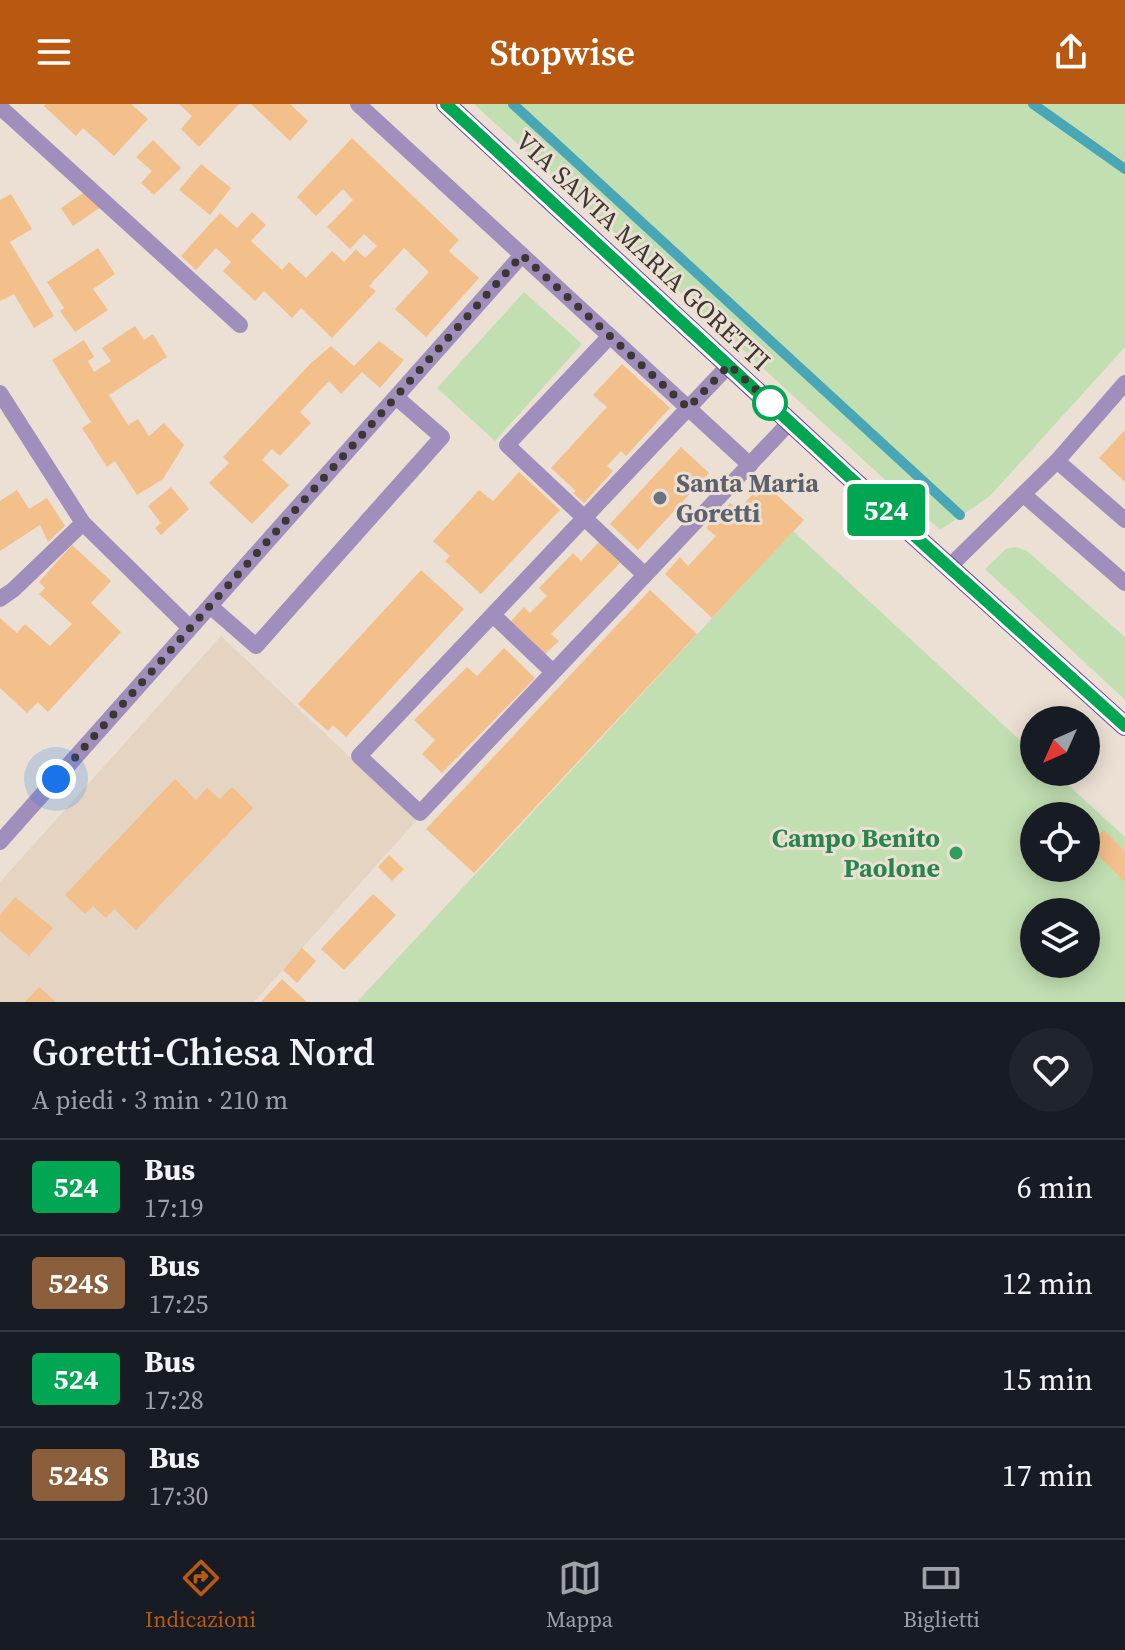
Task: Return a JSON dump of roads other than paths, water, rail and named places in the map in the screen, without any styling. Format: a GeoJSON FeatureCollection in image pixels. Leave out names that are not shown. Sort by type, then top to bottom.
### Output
{"type":"FeatureCollection","features":[{"type":"Feature","properties":{"kind":"main road","name":"VIA SANTA MARIA GORETTI"},"geometry":{"type":"LineString","coordinates":[[446,104],[1125,726]]}},
{"type":"Feature","properties":{"kind":"street"},"geometry":{"type":"LineString","coordinates":[[358,104],[750,465]]}},
{"type":"Feature","properties":{"kind":"street"},"geometry":{"type":"LineString","coordinates":[[0,107],[240,325]]}},
{"type":"Feature","properties":{"kind":"street"},"geometry":{"type":"LineString","coordinates":[[0,842],[522,255]]}},
{"type":"Feature","properties":{"kind":"street"},"geometry":{"type":"LineString","coordinates":[[610,336],[507,445],[645,575]]}},
{"type":"Feature","properties":{"kind":"street"},"geometry":{"type":"LineString","coordinates":[[729,365],[359,756],[420,813],[790,422]]}},
{"type":"Feature","properties":{"kind":"street"},"geometry":{"type":"LineString","coordinates":[[949,567],[1057,461],[1125,383]]}},
{"type":"Feature","properties":{"kind":"street"},"geometry":{"type":"LineString","coordinates":[[0,393],[83,523],[190,628]]}},
{"type":"Feature","properties":{"kind":"street"},"geometry":{"type":"LineString","coordinates":[[210,606],[256,646],[411,472],[442,437],[396,397]]}},
{"type":"Feature","properties":{"kind":"street"},"geometry":{"type":"LineString","coordinates":[[1057,461],[1125,520]]}},
{"type":"Feature","properties":{"kind":"street"},"geometry":{"type":"LineString","coordinates":[[1024,495],[1125,583]]}},
{"type":"Feature","properties":{"kind":"street"},"geometry":{"type":"LineString","coordinates":[[0,599],[83,523]]}},
{"type":"Feature","properties":{"kind":"street"},"geometry":{"type":"LineString","coordinates":[[493,615],[553,672]]}},
{"type":"Feature","properties":{"kind":"waterway"},"geometry":{"type":"LineString","coordinates":[[513,104],[960,515]]}},
{"type":"Feature","properties":{"kind":"waterway"},"geometry":{"type":"LineString","coordinates":[[1033,104],[1125,169]]}},
{"type":"Feature","properties":{"kind":"place","name":"Santa Maria Goretti"},"geometry":{"type":"Point","coordinates":[660,498]}},
{"type":"Feature","properties":{"kind":"place","name":"Campo Benito Paolone"},"geometry":{"type":"Point","coordinates":[956,853]}}]}
